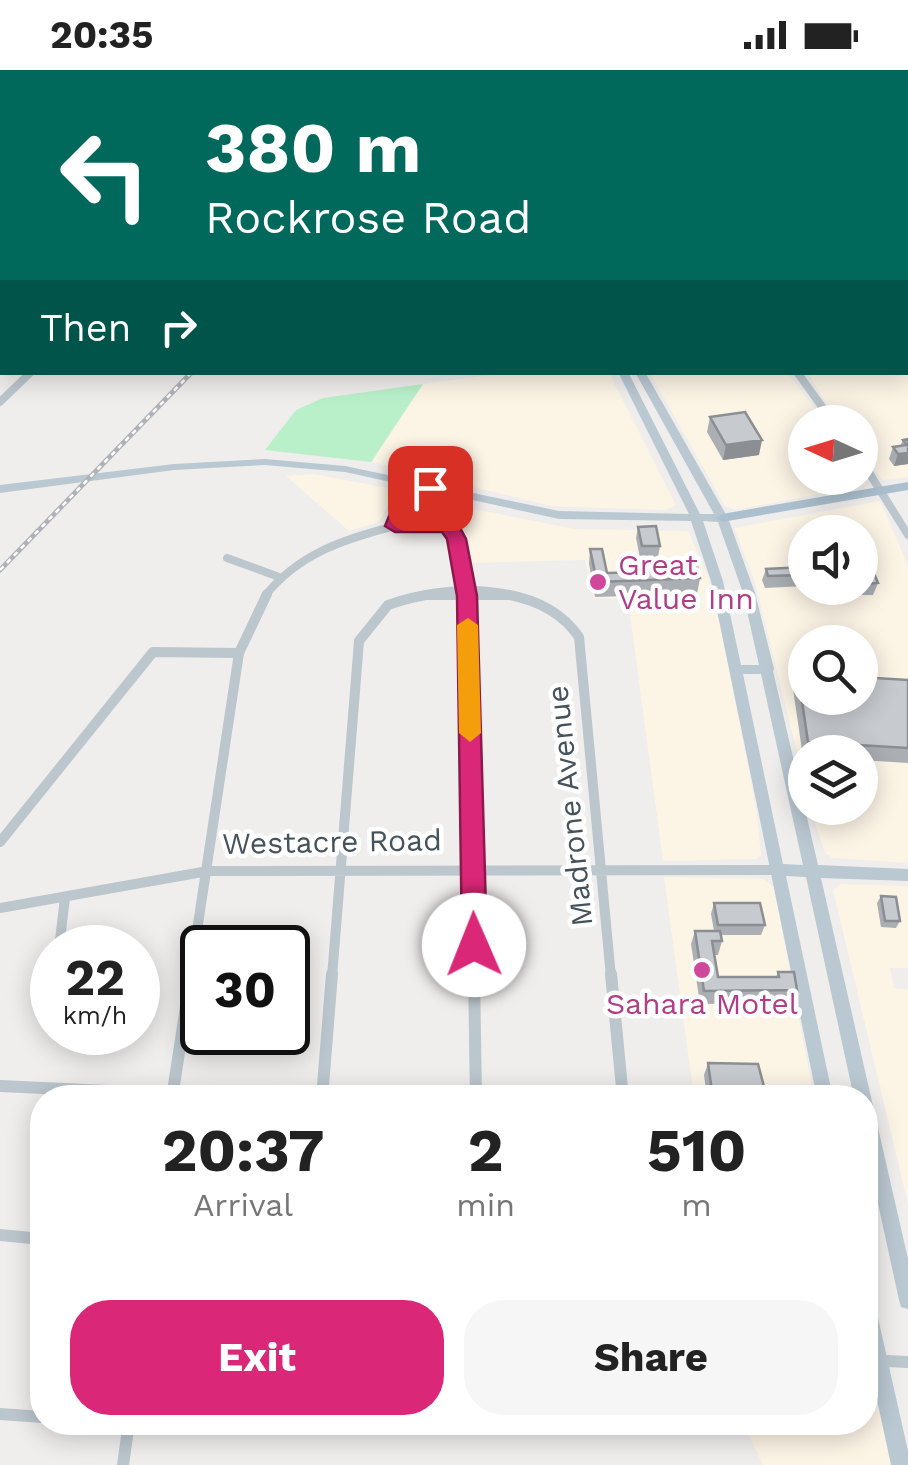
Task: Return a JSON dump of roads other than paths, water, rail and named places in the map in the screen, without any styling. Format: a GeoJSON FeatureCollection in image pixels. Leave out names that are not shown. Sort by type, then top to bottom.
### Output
{"type":"FeatureCollection","features":[{"type":"Feature","properties":{"kind":"main road"},"geometry":{"type":"LineString","coordinates":[[625,375],[696,518],[717,580],[822,1085]]}},
{"type":"Feature","properties":{"kind":"main road"},"geometry":{"type":"LineString","coordinates":[[642,375],[722,518],[749,593],[860,1085]]}},
{"type":"Feature","properties":{"kind":"main road"},"geometry":{"type":"LineString","coordinates":[[639,400],[666,418]]}},
{"type":"Feature","properties":{"kind":"main road"},"geometry":{"type":"LineString","coordinates":[[0,490],[174,468],[264,462],[330,466],[559,515],[722,518],[908,486]]}},
{"type":"Feature","properties":{"kind":"main road"},"geometry":{"type":"LineString","coordinates":[[737,670],[768,669]]}},
{"type":"Feature","properties":{"kind":"main road","name":"Westacre Road"},"geometry":{"type":"LineString","coordinates":[[780,870],[908,875]]}},
{"type":"Feature","properties":{"kind":"main road"},"geometry":{"type":"LineString","coordinates":[[878,1164],[908,1300]]}},
{"type":"Feature","properties":{"kind":"main road"},"geometry":{"type":"LineString","coordinates":[[878,1384],[901,1465]]}},
{"type":"Feature","properties":{"kind":"street"},"geometry":{"type":"LineString","coordinates":[[0,402],[27,375]]}},
{"type":"Feature","properties":{"kind":"street"},"geometry":{"type":"LineString","coordinates":[[799,375],[821,405]]}},
{"type":"Feature","properties":{"kind":"street"},"geometry":{"type":"LineString","coordinates":[[395,526],[412,484]]}},
{"type":"Feature","properties":{"kind":"street"},"geometry":{"type":"LineString","coordinates":[[878,485],[908,534]]}},
{"type":"Feature","properties":{"kind":"street"},"geometry":{"type":"LineString","coordinates":[[174,1085],[239,653],[251,611],[279,576],[335,544],[395,526],[452,528],[467,596],[476,1085]]}},
{"type":"Feature","properties":{"kind":"street"},"geometry":{"type":"LineString","coordinates":[[226,558],[279,576]]}},
{"type":"Feature","properties":{"kind":"street","name":"Madrone Avenue"},"geometry":{"type":"LineString","coordinates":[[323,1085],[359,642],[371,618],[390,604],[467,596],[535,600],[563,616],[579,637],[622,1085]]}},
{"type":"Feature","properties":{"kind":"street"},"geometry":{"type":"LineString","coordinates":[[0,842],[153,652],[239,653]]}},
{"type":"Feature","properties":{"kind":"street","name":"Westacre Road"},"geometry":{"type":"LineString","coordinates":[[0,908],[208,871],[780,870]]}},
{"type":"Feature","properties":{"kind":"street"},"geometry":{"type":"LineString","coordinates":[[62,925],[65,898]]}},
{"type":"Feature","properties":{"kind":"street"},"geometry":{"type":"LineString","coordinates":[[0,1086],[30,1088]]}},
{"type":"Feature","properties":{"kind":"street"},"geometry":{"type":"LineString","coordinates":[[0,1235],[30,1238]]}},
{"type":"Feature","properties":{"kind":"street"},"geometry":{"type":"LineString","coordinates":[[878,1360],[908,1362]]}},
{"type":"Feature","properties":{"kind":"street"},"geometry":{"type":"LineString","coordinates":[[0,1414],[30,1416]]}},
{"type":"Feature","properties":{"kind":"street"},"geometry":{"type":"LineString","coordinates":[[123,1465],[129,1435]]}},
{"type":"Feature","properties":{"kind":"railway"},"geometry":{"type":"LineString","coordinates":[[0,570],[189,375]]}},
{"type":"Feature","properties":{"kind":"place","name":"Great Value Inn"},"geometry":{"type":"Point","coordinates":[598,582]}},
{"type":"Feature","properties":{"kind":"place","name":"Sahara Motel"},"geometry":{"type":"Point","coordinates":[702,970]}}]}
